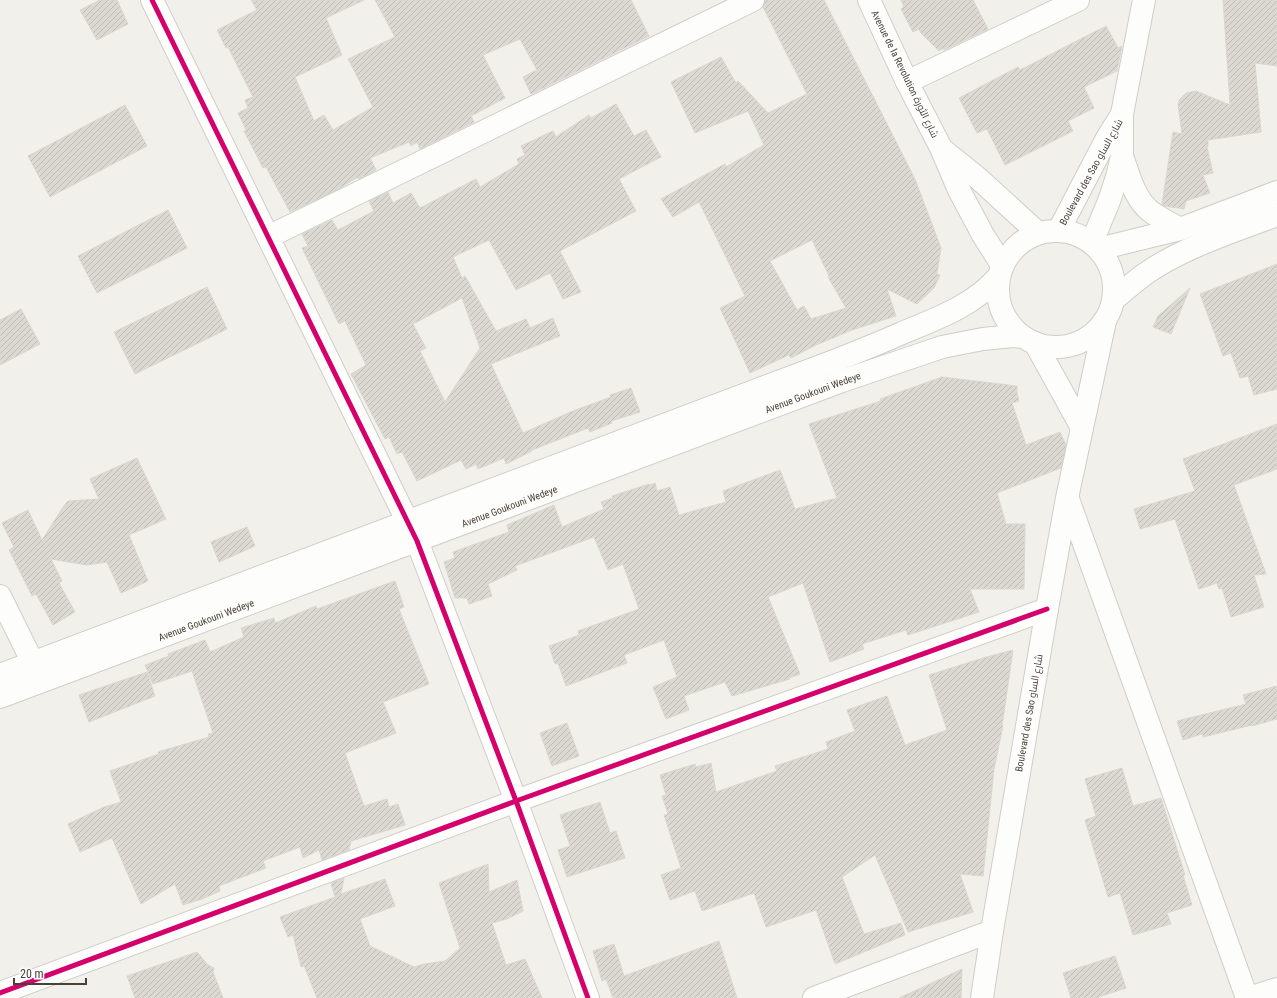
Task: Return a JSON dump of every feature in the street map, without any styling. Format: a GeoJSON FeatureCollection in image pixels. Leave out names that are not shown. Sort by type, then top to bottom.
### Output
{"type":"FeatureCollection","features":[{"type":"Feature","properties":{"kind":"street"},"geometry":{"type":"LineString","coordinates":[[152,0],[412,531],[516,800],[588,998]]}},
{"type":"Feature","properties":{"kind":"street"},"geometry":{"type":"LineString","coordinates":[[268,237],[753,0]]}},
{"type":"Feature","properties":{"kind":"street","name":"Avenue de la Revolution شارع الثورة"},"geometry":{"type":"LineString","coordinates":[[869,0],[907,82],[941,148],[959,190],[1000,271]]}},
{"type":"Feature","properties":{"kind":"street"},"geometry":{"type":"LineString","coordinates":[[907,82],[1078,0]]}},
{"type":"Feature","properties":{"kind":"street","name":"Boulevard des Sao شارع الساو"},"geometry":{"type":"LineString","coordinates":[[1096,246],[1122,156],[1122,114],[1144,0]]}},
{"type":"Feature","properties":{"kind":"street","name":"Boulevard des Sao شارع الساو"},"geometry":{"type":"LineString","coordinates":[[1049,232],[1122,114]]}},
{"type":"Feature","properties":{"kind":"street","name":"Avenue de la Revolution شارع الثورة"},"geometry":{"type":"LineString","coordinates":[[941,148],[978,179],[1049,232]]}},
{"type":"Feature","properties":{"kind":"street"},"geometry":{"type":"LineString","coordinates":[[1122,156],[1132,184],[1144,205],[1151,212],[1180,229]]}},
{"type":"Feature","properties":{"kind":"street"},"geometry":{"type":"LineString","coordinates":[[1096,246],[1180,229],[1277,192]]}},
{"type":"Feature","properties":{"kind":"street"},"geometry":{"type":"LineString","coordinates":[[1114,300],[1112,272],[1107,260],[1096,246],[1076,234],[1049,232],[1023,240],[1011,251],[1000,271],[997,290],[999,304],[1004,317],[1012,328],[1029,340],[1054,347],[1074,344],[1091,336],[1104,321],[1114,300],[1145,274],[1182,253],[1223,235],[1277,215]]}},
{"type":"Feature","properties":{"kind":"street","name":"Avenue Goukouni Wedeye"},"geometry":{"type":"LineString","coordinates":[[0,697],[937,319],[967,303],[990,287],[1000,271]]}},
{"type":"Feature","properties":{"kind":"street","name":"Boulevard des Sao شارع الساو"},"geometry":{"type":"LineString","coordinates":[[982,998],[992,931],[1067,498],[1104,321]]}},
{"type":"Feature","properties":{"kind":"street","name":"Avenue Goukouni Wedeye"},"geometry":{"type":"LineString","coordinates":[[0,675],[942,347],[983,339],[1013,336],[1029,340]]}},
{"type":"Feature","properties":{"kind":"street"},"geometry":{"type":"LineString","coordinates":[[1029,340],[1082,428]]}},
{"type":"Feature","properties":{"kind":"street"},"geometry":{"type":"LineString","coordinates":[[1067,498],[1248,998],[1277,989]]}},
{"type":"Feature","properties":{"kind":"street"},"geometry":{"type":"LineString","coordinates":[[0,596],[33,663]]}},
{"type":"Feature","properties":{"kind":"street"},"geometry":{"type":"LineString","coordinates":[[0,993],[516,800],[1047,609]]}},
{"type":"Feature","properties":{"kind":"street"},"geometry":{"type":"LineString","coordinates":[[814,998],[992,931]]}},
{"type":"Feature","properties":{"kind":"building"},"geometry":{"type":"Polygon","coordinates":[[[100,0],[117,0],[128,24],[97,40],[80,10],[100,0]]]}},
{"type":"Feature","properties":{"kind":"building"},"geometry":{"type":"Polygon","coordinates":[[[251,0],[364,0],[326,18],[342,55],[295,77],[314,121],[324,115],[333,130],[373,107],[348,59],[395,37],[375,0],[631,0],[649,36],[531,94],[523,77],[537,70],[520,39],[483,55],[505,98],[471,116],[474,122],[420,149],[417,142],[411,146],[409,142],[370,158],[376,170],[359,179],[358,177],[335,191],[290,212],[266,167],[263,168],[244,131],[246,130],[238,113],[248,108],[245,100],[253,97],[228,47],[226,48],[217,30],[257,10],[251,0]]]}},
{"type":"Feature","properties":{"kind":"building"},"geometry":{"type":"Polygon","coordinates":[[[765,0],[824,0],[915,179],[941,248],[937,274],[940,275],[934,288],[917,304],[887,289],[896,316],[852,330],[816,345],[791,358],[789,355],[750,373],[720,308],[745,296],[699,202],[673,217],[661,199],[725,164],[726,167],[764,145],[748,111],[695,133],[671,82],[721,57],[736,83],[738,81],[768,113],[807,94],[763,7],[765,0]],[[812,240],[770,261],[797,310],[804,306],[811,319],[846,308],[828,277],[829,276],[812,240]]]}},
{"type":"Feature","properties":{"kind":"building"},"geometry":{"type":"Polygon","coordinates":[[[901,0],[973,0],[988,29],[939,51],[921,33],[919,29],[913,32],[901,9],[904,7],[901,0]]]}},
{"type":"Feature","properties":{"kind":"building"},"geometry":{"type":"Polygon","coordinates":[[[1223,0],[1277,0],[1277,66],[1255,63],[1261,132],[1208,140],[1207,147],[1213,173],[1203,175],[1210,193],[1186,201],[1184,209],[1165,206],[1162,204],[1173,132],[1182,134],[1178,105],[1179,100],[1186,93],[1196,91],[1230,105],[1223,0]]]}},
{"type":"Feature","properties":{"kind":"building"},"geometry":{"type":"Polygon","coordinates":[[[1106,26],[1118,48],[1122,46],[1117,71],[1084,87],[1094,108],[1068,121],[1073,131],[1005,165],[987,129],[977,133],[959,98],[1018,67],[1020,70],[1106,26]]]}},
{"type":"Feature","properties":{"kind":"building"},"geometry":{"type":"Polygon","coordinates":[[[616,104],[634,136],[646,130],[661,157],[619,179],[636,211],[560,251],[581,292],[563,299],[550,273],[516,290],[489,240],[453,257],[462,278],[465,276],[496,331],[526,319],[530,328],[553,318],[560,336],[491,364],[523,433],[573,411],[611,397],[610,395],[631,388],[640,412],[611,421],[612,423],[590,432],[588,428],[532,450],[506,464],[504,458],[478,469],[476,464],[466,469],[461,460],[417,481],[402,452],[397,454],[389,437],[385,439],[351,374],[366,365],[345,321],[339,324],[302,248],[308,246],[302,234],[332,220],[338,230],[374,211],[369,201],[388,192],[393,203],[411,193],[420,208],[476,179],[480,187],[519,164],[517,159],[525,155],[521,146],[553,131],[556,137],[589,115],[591,118],[616,104]],[[462,298],[413,324],[426,348],[420,351],[445,402],[480,348],[462,298]]]}},
{"type":"Feature","properties":{"kind":"building"},"geometry":{"type":"Polygon","coordinates":[[[125,105],[147,146],[50,197],[28,156],[125,105]]]}},
{"type":"Feature","properties":{"kind":"building"},"geometry":{"type":"Polygon","coordinates":[[[168,210],[187,248],[97,293],[78,256],[168,210]]]}},
{"type":"Feature","properties":{"kind":"building"},"geometry":{"type":"Polygon","coordinates":[[[1277,264],[1277,389],[1254,395],[1248,376],[1240,378],[1231,353],[1223,356],[1200,294],[1277,264]]]}},
{"type":"Feature","properties":{"kind":"building"},"geometry":{"type":"Polygon","coordinates":[[[207,287],[227,329],[135,374],[114,332],[207,287]]]}},
{"type":"Feature","properties":{"kind":"building"},"geometry":{"type":"Polygon","coordinates":[[[1190,288],[1171,334],[1153,327],[1158,316],[1190,288]]]}},
{"type":"Feature","properties":{"kind":"building"},"geometry":{"type":"Polygon","coordinates":[[[21,309],[40,344],[0,365],[0,320],[21,309]]]}},
{"type":"Feature","properties":{"kind":"building"},"geometry":{"type":"Polygon","coordinates":[[[942,377],[1017,386],[1019,401],[1012,403],[1026,445],[1060,432],[1066,445],[1061,468],[997,493],[1006,524],[1025,524],[1024,589],[970,589],[979,612],[908,635],[906,630],[862,644],[864,649],[830,662],[803,583],[768,597],[800,674],[789,678],[790,679],[732,696],[725,682],[684,696],[689,710],[666,719],[653,687],[677,677],[664,640],[624,655],[627,663],[566,686],[558,663],[555,664],[549,646],[579,635],[578,631],[639,609],[623,564],[608,570],[594,537],[515,566],[517,570],[488,584],[492,596],[469,604],[467,598],[455,598],[444,562],[455,558],[453,552],[509,532],[507,525],[554,505],[562,527],[604,509],[601,502],[613,498],[612,496],[655,483],[657,491],[670,487],[679,515],[726,502],[723,491],[780,470],[795,509],[837,498],[809,424],[881,401],[880,399],[942,377]]]}},
{"type":"Feature","properties":{"kind":"building"},"geometry":{"type":"Polygon","coordinates":[[[1277,424],[1277,469],[1234,485],[1266,574],[1254,575],[1264,607],[1231,617],[1222,588],[1219,589],[1217,583],[1199,589],[1175,519],[1140,529],[1134,509],[1195,491],[1183,459],[1277,424]]]}},
{"type":"Feature","properties":{"kind":"building"},"geometry":{"type":"Polygon","coordinates":[[[137,458],[166,519],[129,535],[148,581],[121,593],[107,562],[87,565],[51,559],[62,581],[59,583],[75,612],[53,625],[36,594],[32,596],[9,550],[14,547],[2,523],[28,510],[42,540],[68,501],[99,499],[90,479],[137,458]]]}},
{"type":"Feature","properties":{"kind":"building"},"geometry":{"type":"Polygon","coordinates":[[[247,527],[255,546],[219,562],[211,542],[247,527]]]}},
{"type":"Feature","properties":{"kind":"building"},"geometry":{"type":"Polygon","coordinates":[[[395,581],[404,607],[399,609],[429,684],[383,702],[396,733],[345,753],[364,806],[387,799],[389,807],[398,804],[405,825],[351,841],[349,850],[322,860],[319,850],[303,858],[300,847],[263,861],[266,868],[219,886],[220,891],[183,905],[175,884],[141,904],[112,838],[80,852],[68,824],[104,807],[121,802],[110,771],[159,754],[158,752],[209,737],[208,734],[213,733],[192,671],[153,684],[145,665],[169,656],[168,654],[205,640],[210,652],[244,637],[241,628],[274,618],[275,623],[316,606],[317,609],[395,581]]]}},
{"type":"Feature","properties":{"kind":"building"},"geometry":{"type":"Polygon","coordinates":[[[1013,650],[1003,726],[994,769],[983,876],[960,874],[973,912],[908,932],[875,855],[842,877],[864,934],[901,923],[905,935],[835,964],[816,910],[766,927],[754,893],[702,911],[695,891],[670,900],[661,875],[681,868],[664,815],[668,814],[662,796],[666,795],[660,775],[695,764],[696,767],[711,763],[716,792],[777,771],[775,766],[828,749],[826,742],[855,731],[847,710],[887,696],[905,745],[947,730],[929,675],[1013,650]]]}},
{"type":"Feature","properties":{"kind":"building"},"geometry":{"type":"Polygon","coordinates":[[[147,672],[155,696],[89,722],[79,695],[147,672]]]}},
{"type":"Feature","properties":{"kind":"building"},"geometry":{"type":"Polygon","coordinates":[[[1277,686],[1277,719],[1203,737],[1202,734],[1183,740],[1177,721],[1246,704],[1243,695],[1277,686]]]}},
{"type":"Feature","properties":{"kind":"building"},"geometry":{"type":"Polygon","coordinates":[[[567,723],[579,756],[552,766],[540,733],[567,723]]]}},
{"type":"Feature","properties":{"kind":"building"},"geometry":{"type":"Polygon","coordinates":[[[1122,768],[1133,806],[1161,798],[1185,875],[1183,875],[1192,905],[1167,913],[1171,924],[1133,935],[1120,893],[1108,897],[1085,820],[1096,816],[1085,779],[1122,768]]]}},
{"type":"Feature","properties":{"kind":"building"},"geometry":{"type":"Polygon","coordinates":[[[600,802],[610,833],[616,831],[625,858],[567,877],[558,850],[570,846],[560,815],[600,802]]]}},
{"type":"Feature","properties":{"kind":"building"},"geometry":{"type":"Polygon","coordinates":[[[488,864],[489,892],[517,880],[523,911],[507,919],[492,923],[506,965],[525,959],[542,998],[317,998],[304,966],[301,967],[293,935],[288,937],[280,917],[335,897],[331,883],[344,878],[341,894],[385,879],[395,906],[360,919],[370,946],[414,967],[445,961],[460,948],[439,883],[488,864]]]}},
{"type":"Feature","properties":{"kind":"building"},"geometry":{"type":"Polygon","coordinates":[[[719,941],[737,998],[613,998],[606,979],[602,981],[593,951],[614,944],[624,976],[719,941]]]}},
{"type":"Feature","properties":{"kind":"building"},"geometry":{"type":"Polygon","coordinates":[[[197,952],[208,965],[214,968],[213,972],[223,998],[135,998],[127,976],[197,952]]]}},
{"type":"Feature","properties":{"kind":"building"},"geometry":{"type":"Polygon","coordinates":[[[1115,956],[1126,988],[1096,998],[1071,998],[1063,973],[1115,956]]]}},
{"type":"Feature","properties":{"kind":"building"},"geometry":{"type":"Polygon","coordinates":[[[962,969],[961,998],[899,998],[962,969]]]}},
{"type":"Feature","properties":{"kind":"cycle path"},"geometry":{"type":"LineString","coordinates":[[152,0],[417,541],[516,801],[588,998]]}},
{"type":"Feature","properties":{"kind":"cycle path"},"geometry":{"type":"LineString","coordinates":[[0,993],[516,801],[1047,609]]}}]}
